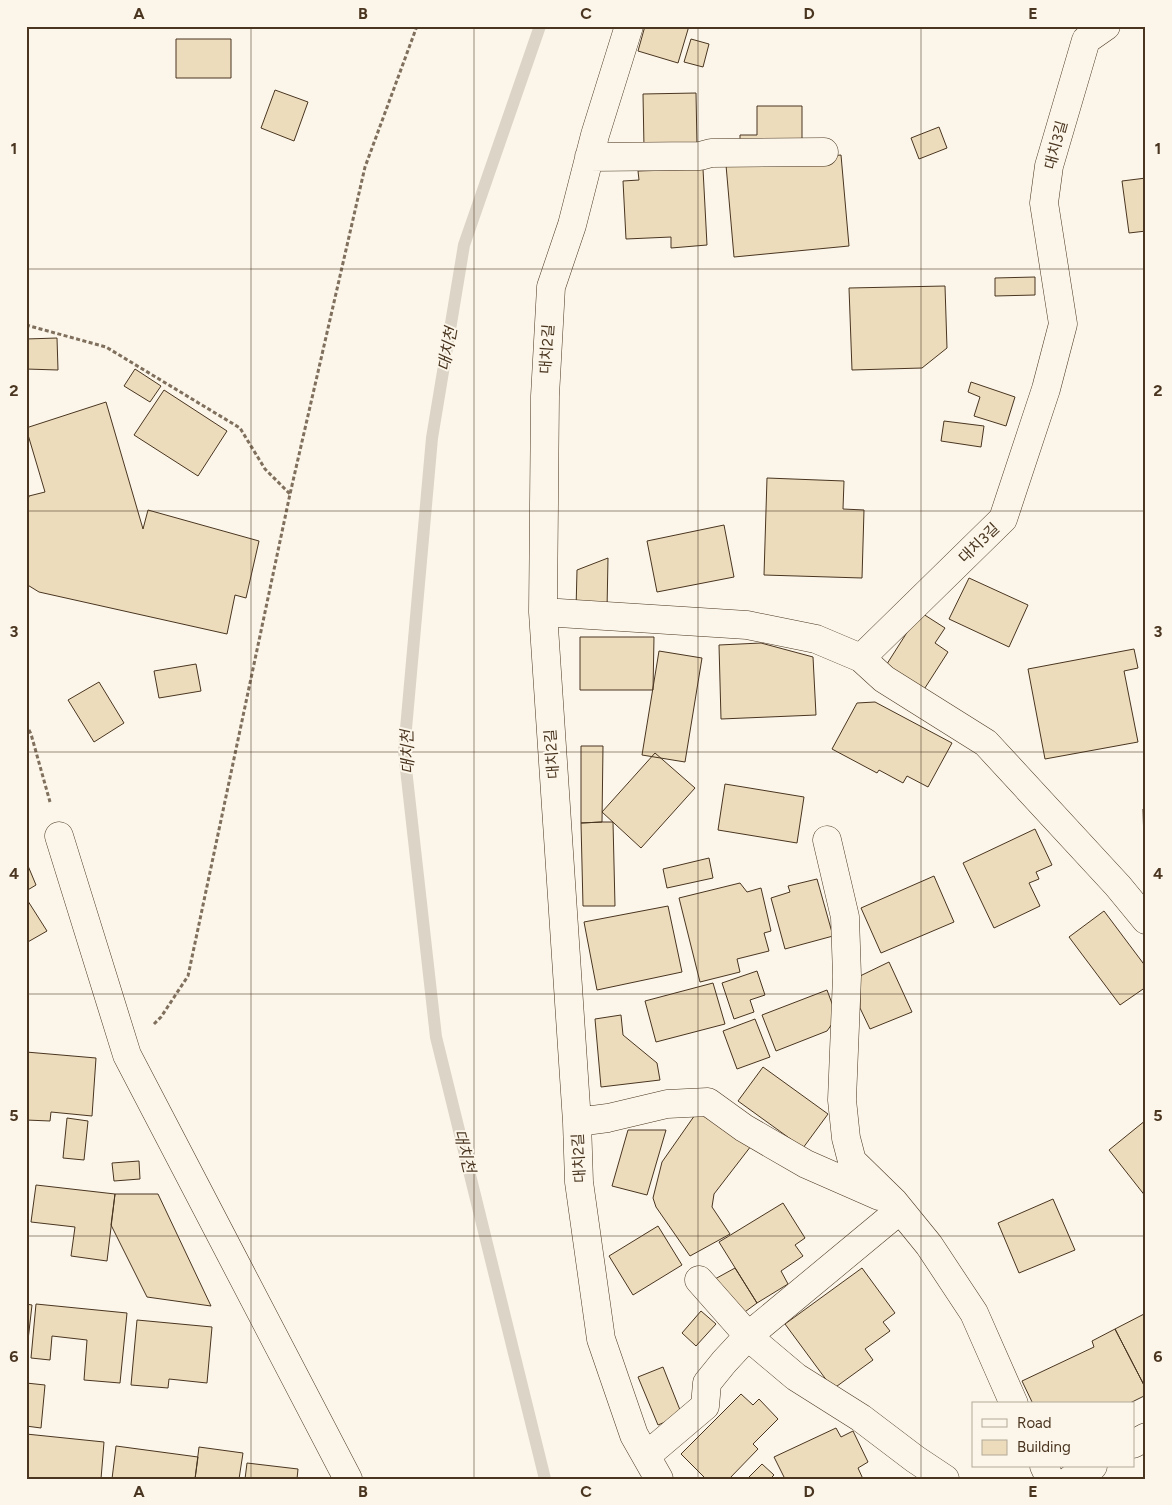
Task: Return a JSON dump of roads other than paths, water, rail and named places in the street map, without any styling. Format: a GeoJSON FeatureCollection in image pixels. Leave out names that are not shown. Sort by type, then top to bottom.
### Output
{"type":"FeatureCollection","features":[{"type":"Feature","properties":{"kind":"street","name":"대치2길"},"geometry":{"type":"LineString","coordinates":[[629,26],[605,101],[572,225],[551,287],[544,396],[543,612],[577,1122],[579,1182],[601,1339],[634,1435],[653,1468]]}},
{"type":"Feature","properties":{"kind":"street","name":"대치3길"},"geometry":{"type":"LineString","coordinates":[[861,658],[1003,519],[1046,389],[1063,324],[1044,203],[1050,166],[1086,40],[1106,26]]}},
{"type":"Feature","properties":{"kind":"street"},"geometry":{"type":"LineString","coordinates":[[590,157],[824,152]]}},
{"type":"Feature","properties":{"kind":"street"},"geometry":{"type":"LineString","coordinates":[[543,612],[747,625],[816,639],[861,658],[884,679],[986,743],[1118,886],[1146,920]]}},
{"type":"Feature","properties":{"kind":"street"},"geometry":{"type":"LineString","coordinates":[[59,836],[127,1055],[348,1479]]}},
{"type":"Feature","properties":{"kind":"street"},"geometry":{"type":"LineString","coordinates":[[827,840],[845,917],[847,976],[842,1100],[846,1138],[852,1162],[897,1206],[929,1245],[974,1313],[1013,1402]]}},
{"type":"Feature","properties":{"kind":"street"},"geometry":{"type":"LineString","coordinates":[[577,1122],[608,1118],[667,1104],[708,1102],[744,1128],[806,1164],[897,1206]]}},
{"type":"Feature","properties":{"kind":"street"},"geometry":{"type":"LineString","coordinates":[[653,1468],[706,1406],[707,1383],[748,1336],[897,1206]]}},
{"type":"Feature","properties":{"kind":"street"},"geometry":{"type":"LineString","coordinates":[[699,1280],[748,1336],[796,1377],[861,1418],[944,1479]]}},
{"type":"Feature","properties":{"kind":"street"},"geometry":{"type":"LineString","coordinates":[[1134,1443],[1146,1436]]}},
{"type":"Feature","properties":{"kind":"street"},"geometry":{"type":"LineString","coordinates":[[1071,1479],[1090,1468]]}},
{"type":"Feature","properties":{"kind":"waterway","name":"대치천"},"geometry":{"type":"LineString","coordinates":[[540,26],[464,245],[432,438],[404,751],[436,1037],[545,1479]]}}]}
